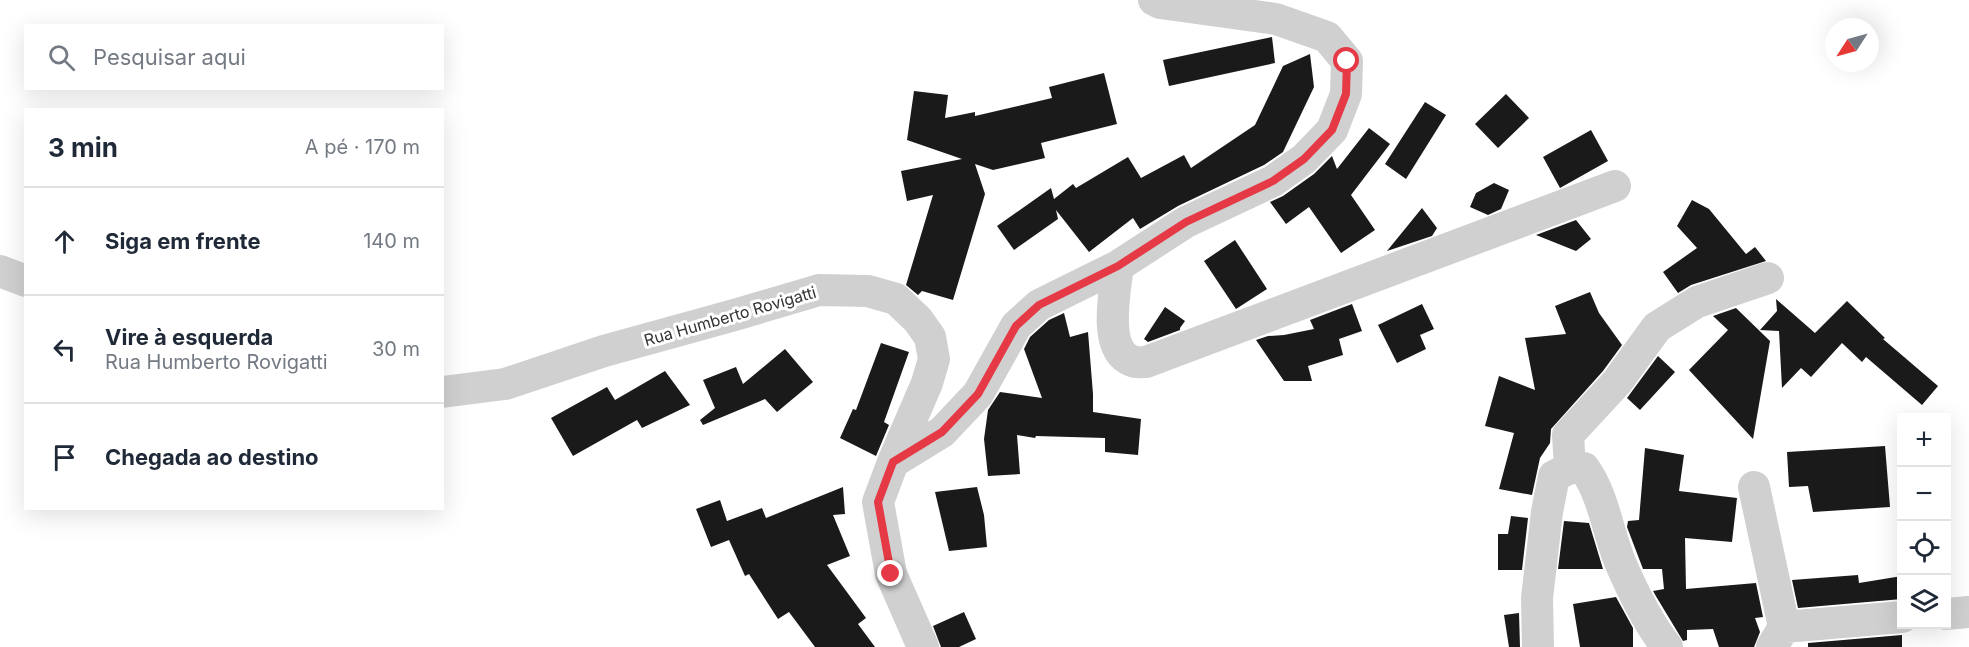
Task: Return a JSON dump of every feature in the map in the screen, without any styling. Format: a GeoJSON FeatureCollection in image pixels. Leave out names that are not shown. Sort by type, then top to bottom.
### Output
{"type":"FeatureCollection","features":[{"type":"Feature","properties":{"kind":"street"},"geometry":{"type":"LineString","coordinates":[[893,462],[942,432],[978,394],[1016,326],[1039,305],[1118,266],[1186,222],[1273,181],[1304,159],[1332,130],[1346,94],[1347,61],[1327,37],[1276,19],[1160,3],[1154,0]]}},
{"type":"Feature","properties":{"kind":"street"},"geometry":{"type":"LineString","coordinates":[[1118,266],[1112,320],[1115,344],[1121,353],[1133,362],[1146,362],[1615,186]]}},
{"type":"Feature","properties":{"kind":"street"},"geometry":{"type":"LineString","coordinates":[[0,271],[24,280]]}},
{"type":"Feature","properties":{"kind":"street"},"geometry":{"type":"LineString","coordinates":[[1570,468],[1568,435],[1617,382],[1657,327],[1697,302],[1768,278]]}},
{"type":"Feature","properties":{"kind":"street","name":"Rua Humberto Rovigatti"},"geometry":{"type":"LineString","coordinates":[[444,392],[505,384],[604,351],[819,290],[868,291],[896,299],[918,320],[930,337],[934,359],[927,383],[878,502],[891,574],[923,647]]}},
{"type":"Feature","properties":{"kind":"street"},"geometry":{"type":"LineString","coordinates":[[1538,647],[1537,598],[1546,512],[1554,476],[1570,468],[1584,468],[1594,482],[1620,562],[1654,631],[1667,647]]}},
{"type":"Feature","properties":{"kind":"street"},"geometry":{"type":"LineString","coordinates":[[1754,488],[1778,637],[1897,618]]}},
{"type":"Feature","properties":{"kind":"street"},"geometry":{"type":"LineString","coordinates":[[1951,614],[1969,612]]}},
{"type":"Feature","properties":{"kind":"building"},"geometry":{"type":"Polygon","coordinates":[[[1272,37],[1275,63],[1169,86],[1163,60],[1272,37]]]}},
{"type":"Feature","properties":{"kind":"building"},"geometry":{"type":"Polygon","coordinates":[[[1310,54],[1314,87],[1283,152],[1264,165],[1178,206],[1140,229],[1133,218],[1089,252],[1056,210],[1058,219],[1014,250],[997,226],[1051,188],[1054,199],[1073,184],[1076,188],[1128,157],[1141,178],[1184,155],[1191,168],[1255,125],[1283,66],[1310,54]]]}},
{"type":"Feature","properties":{"kind":"building"},"geometry":{"type":"Polygon","coordinates":[[[1104,73],[1117,124],[1041,143],[1045,158],[993,170],[975,164],[985,194],[953,300],[922,291],[918,295],[906,285],[933,195],[907,201],[901,171],[962,159],[907,140],[914,91],[948,95],[945,118],[975,112],[975,116],[1052,98],[1049,87],[1104,73]]]}},
{"type":"Feature","properties":{"kind":"building"},"geometry":{"type":"Polygon","coordinates":[[[1506,94],[1529,118],[1498,148],[1475,124],[1506,94]]]}},
{"type":"Feature","properties":{"kind":"building"},"geometry":{"type":"Polygon","coordinates":[[[1425,102],[1446,115],[1406,179],[1385,164],[1425,102]]]}},
{"type":"Feature","properties":{"kind":"building"},"geometry":{"type":"Polygon","coordinates":[[[1369,128],[1390,144],[1351,195],[1375,230],[1341,253],[1309,207],[1286,224],[1270,202],[1283,196],[1314,174],[1332,156],[1337,169],[1369,128]]]}},
{"type":"Feature","properties":{"kind":"building"},"geometry":{"type":"Polygon","coordinates":[[[1591,130],[1608,161],[1560,188],[1543,157],[1591,130]]]}},
{"type":"Feature","properties":{"kind":"building"},"geometry":{"type":"Polygon","coordinates":[[[1494,183],[1509,190],[1501,209],[1488,215],[1470,207],[1476,193],[1494,183]]]}},
{"type":"Feature","properties":{"kind":"building"},"geometry":{"type":"Polygon","coordinates":[[[1692,200],[1709,209],[1746,254],[1755,247],[1766,261],[1691,285],[1678,293],[1663,272],[1697,248],[1677,226],[1692,200]]]}},
{"type":"Feature","properties":{"kind":"building"},"geometry":{"type":"Polygon","coordinates":[[[1422,208],[1437,228],[1432,236],[1387,251],[1422,208]]]}},
{"type":"Feature","properties":{"kind":"building"},"geometry":{"type":"Polygon","coordinates":[[[1576,220],[1591,239],[1576,251],[1536,235],[1576,220]]]}},
{"type":"Feature","properties":{"kind":"building"},"geometry":{"type":"Polygon","coordinates":[[[1235,240],[1267,289],[1236,309],[1204,261],[1235,240]]]}},
{"type":"Feature","properties":{"kind":"building"},"geometry":{"type":"Polygon","coordinates":[[[1590,292],[1599,313],[1622,345],[1603,371],[1551,429],[1550,443],[1540,458],[1532,495],[1499,489],[1514,433],[1485,426],[1499,376],[1535,390],[1525,338],[1566,334],[1555,306],[1590,292]]]}},
{"type":"Feature","properties":{"kind":"building"},"geometry":{"type":"Polygon","coordinates":[[[1776,299],[1815,333],[1847,301],[1885,338],[1883,339],[1938,386],[1922,405],[1866,357],[1862,362],[1842,343],[1811,377],[1801,368],[1782,388],[1779,331],[1760,330],[1777,311],[1776,299]]]}},
{"type":"Feature","properties":{"kind":"building"},"geometry":{"type":"Polygon","coordinates":[[[1352,304],[1362,331],[1339,339],[1343,355],[1308,366],[1312,381],[1284,381],[1256,340],[1314,329],[1310,320],[1352,304]]]}},
{"type":"Feature","properties":{"kind":"building"},"geometry":{"type":"Polygon","coordinates":[[[1422,304],[1434,329],[1420,335],[1426,349],[1397,363],[1378,325],[1422,304]]]}},
{"type":"Feature","properties":{"kind":"building"},"geometry":{"type":"Polygon","coordinates":[[[1165,307],[1185,321],[1180,330],[1148,342],[1144,339],[1165,307]]]}},
{"type":"Feature","properties":{"kind":"building"},"geometry":{"type":"Polygon","coordinates":[[[1736,308],[1770,341],[1753,439],[1689,370],[1728,330],[1713,316],[1736,308]]]}},
{"type":"Feature","properties":{"kind":"building"},"geometry":{"type":"Polygon","coordinates":[[[1064,313],[1070,337],[1088,332],[1093,412],[1141,419],[1138,455],[1105,452],[1105,438],[1036,436],[1035,438],[1017,435],[1020,474],[988,476],[984,439],[988,410],[1000,392],[1042,398],[1024,349],[1030,337],[1049,320],[1064,313]]]}},
{"type":"Feature","properties":{"kind":"building"},"geometry":{"type":"Polygon","coordinates":[[[881,343],[909,352],[884,422],[889,425],[876,456],[840,438],[853,409],[856,410],[881,343]]]}},
{"type":"Feature","properties":{"kind":"building"},"geometry":{"type":"Polygon","coordinates":[[[785,349],[813,382],[777,412],[765,399],[703,425],[700,420],[715,408],[703,380],[736,367],[743,384],[785,349]]]}},
{"type":"Feature","properties":{"kind":"building"},"geometry":{"type":"Polygon","coordinates":[[[1658,356],[1675,372],[1640,410],[1627,398],[1658,356]]]}},
{"type":"Feature","properties":{"kind":"building"},"geometry":{"type":"Polygon","coordinates":[[[665,371],[690,405],[642,428],[637,420],[573,456],[551,418],[607,387],[615,400],[665,371]]]}},
{"type":"Feature","properties":{"kind":"building"},"geometry":{"type":"Polygon","coordinates":[[[1885,446],[1890,507],[1813,512],[1808,486],[1789,487],[1787,452],[1885,446]]]}},
{"type":"Feature","properties":{"kind":"building"},"geometry":{"type":"Polygon","coordinates":[[[1645,448],[1684,455],[1679,491],[1737,498],[1732,542],[1685,538],[1686,589],[1756,583],[1763,617],[1755,618],[1760,632],[1754,647],[1719,647],[1713,629],[1687,630],[1687,640],[1683,641],[1653,591],[1664,589],[1662,569],[1643,569],[1627,527],[1628,521],[1639,520],[1645,448]]]}},
{"type":"Feature","properties":{"kind":"building"},"geometry":{"type":"Polygon","coordinates":[[[843,487],[845,514],[833,515],[850,556],[827,565],[866,618],[858,624],[875,647],[815,647],[789,612],[778,619],[749,574],[745,576],[729,540],[711,547],[696,509],[720,500],[727,521],[762,508],[766,518],[843,487]]]}},
{"type":"Feature","properties":{"kind":"building"},"geometry":{"type":"Polygon","coordinates":[[[977,487],[984,515],[987,547],[949,551],[935,492],[977,487]]]}},
{"type":"Feature","properties":{"kind":"building"},"geometry":{"type":"Polygon","coordinates":[[[1511,516],[1528,518],[1522,570],[1498,570],[1498,534],[1508,534],[1511,516]]]}},
{"type":"Feature","properties":{"kind":"building"},"geometry":{"type":"Polygon","coordinates":[[[1564,521],[1589,523],[1603,569],[1558,569],[1564,521]]]}},
{"type":"Feature","properties":{"kind":"building"},"geometry":{"type":"Polygon","coordinates":[[[1858,575],[1859,583],[1897,577],[1897,599],[1798,608],[1792,580],[1858,575]]]}},
{"type":"Feature","properties":{"kind":"building"},"geometry":{"type":"Polygon","coordinates":[[[1616,597],[1633,628],[1633,647],[1580,647],[1573,604],[1616,597]]]}},
{"type":"Feature","properties":{"kind":"building"},"geometry":{"type":"Polygon","coordinates":[[[964,612],[976,639],[959,647],[941,647],[933,626],[964,612]]]}},
{"type":"Feature","properties":{"kind":"building"},"geometry":{"type":"Polygon","coordinates":[[[1519,613],[1520,647],[1509,647],[1504,615],[1519,613]]]}},
{"type":"Feature","properties":{"kind":"building"},"geometry":{"type":"Polygon","coordinates":[[[1902,635],[1902,647],[1808,647],[1808,643],[1902,635]]]}},
{"type":"Feature","properties":{"kind":"route"},"geometry":{"type":"LineString","coordinates":[[891,574],[878,502],[893,462],[942,432],[978,394],[1016,326],[1039,305],[1118,266],[1186,222],[1273,181],[1304,159],[1332,130],[1346,94],[1347,61]]}}]}
